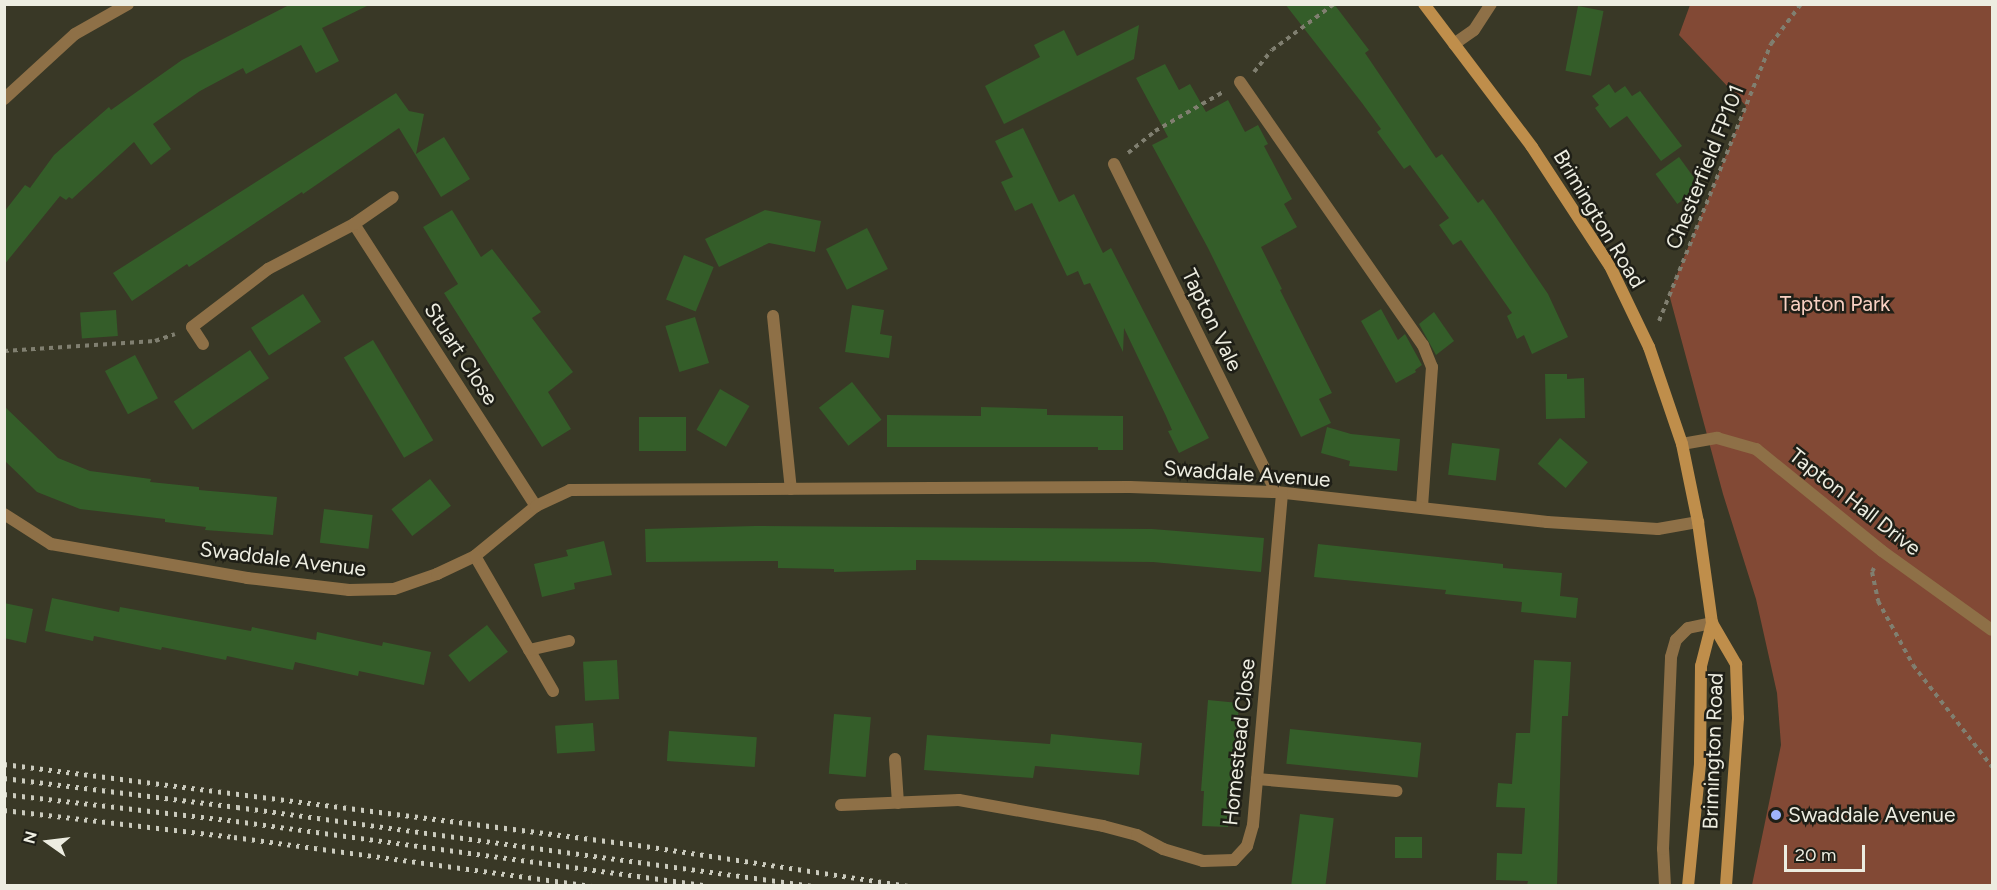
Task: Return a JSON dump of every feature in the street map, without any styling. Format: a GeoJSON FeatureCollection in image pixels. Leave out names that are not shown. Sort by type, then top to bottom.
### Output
{"type":"FeatureCollection","features":[{"type":"Feature","properties":{"kind":"main road","name":"Brimington Road"},"geometry":{"type":"LineString","coordinates":[[1424,4],[1532,147],[1610,266],[1649,347],[1682,444],[1698,522],[1712,623],[1701,666],[1700,764],[1688,885]]}},
{"type":"Feature","properties":{"kind":"main road","name":"Brimington Road"},"geometry":{"type":"LineString","coordinates":[[1712,623],[1736,664],[1738,718],[1725,885]]}},
{"type":"Feature","properties":{"kind":"street"},"geometry":{"type":"LineString","coordinates":[[4,99],[75,34],[128,4]]}},
{"type":"Feature","properties":{"kind":"street"},"geometry":{"type":"LineString","coordinates":[[1454,44],[1474,30],[1491,4]]}},
{"type":"Feature","properties":{"kind":"street"},"geometry":{"type":"LineString","coordinates":[[1240,82],[1423,345],[1432,367],[1422,508]]}},
{"type":"Feature","properties":{"kind":"street","name":"Tapton Vale"},"geometry":{"type":"LineString","coordinates":[[1114,164],[1279,493]]}},
{"type":"Feature","properties":{"kind":"street"},"geometry":{"type":"LineString","coordinates":[[203,344],[192,327],[268,269],[354,224],[393,197]]}},
{"type":"Feature","properties":{"kind":"street","name":"Stuart Close"},"geometry":{"type":"LineString","coordinates":[[354,224],[536,506]]}},
{"type":"Feature","properties":{"kind":"street"},"geometry":{"type":"LineString","coordinates":[[773,316],[791,489]]}},
{"type":"Feature","properties":{"kind":"street","name":"Tapton Hall Drive"},"geometry":{"type":"LineString","coordinates":[[1682,444],[1717,438],[1756,450],[1882,551],[1992,630]]}},
{"type":"Feature","properties":{"kind":"street","name":"Swaddale Avenue"},"geometry":{"type":"LineString","coordinates":[[4,514],[51,544],[247,578],[349,590],[394,589],[437,574],[475,556],[536,506],[570,490],[1130,487],[1279,493],[1547,522],[1620,527],[1658,529],[1698,522]]}},
{"type":"Feature","properties":{"kind":"street","name":"Homestead Close"},"geometry":{"type":"LineString","coordinates":[[841,805],[959,800],[1103,825],[1137,835],[1163,849],[1203,861],[1234,860],[1247,846],[1253,825],[1279,493]]}},
{"type":"Feature","properties":{"kind":"street"},"geometry":{"type":"LineString","coordinates":[[475,556],[553,691]]}},
{"type":"Feature","properties":{"kind":"street"},"geometry":{"type":"LineString","coordinates":[[1665,885],[1663,849],[1671,657],[1676,640],[1688,628],[1712,623]]}},
{"type":"Feature","properties":{"kind":"street"},"geometry":{"type":"LineString","coordinates":[[529,650],[569,641]]}},
{"type":"Feature","properties":{"kind":"street"},"geometry":{"type":"LineString","coordinates":[[895,759],[898,803]]}},
{"type":"Feature","properties":{"kind":"street"},"geometry":{"type":"LineString","coordinates":[[1257,779],[1396,791]]}},
{"type":"Feature","properties":{"kind":"path"},"geometry":{"type":"LineString","coordinates":[[1114,164],[1155,131],[1240,82],[1258,69],[1272,50],[1334,4]]}},
{"type":"Feature","properties":{"kind":"path","name":"Chesterfield FP101"},"geometry":{"type":"LineString","coordinates":[[1649,347],[1771,44],[1801,4]]}},
{"type":"Feature","properties":{"kind":"path"},"geometry":{"type":"LineString","coordinates":[[4,351],[155,341],[192,327]]}},
{"type":"Feature","properties":{"kind":"path"},"geometry":{"type":"LineString","coordinates":[[1882,551],[1872,572],[1878,602],[1913,665],[1992,767]]}},
{"type":"Feature","properties":{"kind":"green space","name":"Tapton Park"},"geometry":{"type":"Polygon","coordinates":[[[1690,5],[1992,5],[1992,885],[1752,885],[1781,745],[1777,693],[1756,599],[1723,494],[1669,294],[1746,106],[1679,35],[1690,5]]]}},
{"type":"Feature","properties":{"kind":"building"},"geometry":{"type":"Polygon","coordinates":[[[291,4],[371,4],[322,28],[339,61],[316,73],[301,45],[246,74],[243,68],[200,91],[153,124],[171,149],[151,165],[134,142],[72,199],[69,197],[66,200],[60,196],[4,265],[4,212],[25,185],[30,188],[54,155],[109,107],[111,110],[182,60],[291,4]]]}},
{"type":"Feature","properties":{"kind":"building"},"geometry":{"type":"Polygon","coordinates":[[[1285,4],[1334,4],[1369,50],[1365,53],[1436,158],[1442,154],[1478,203],[1483,199],[1495,216],[1548,294],[1568,337],[1532,354],[1524,335],[1517,339],[1507,316],[1512,313],[1461,240],[1453,245],[1439,225],[1449,218],[1410,165],[1404,169],[1377,132],[1381,129],[1285,4]]]}},
{"type":"Feature","properties":{"kind":"building"},"geometry":{"type":"Polygon","coordinates":[[[1578,6],[1604,11],[1591,76],[1565,71],[1578,6]]]}},
{"type":"Feature","properties":{"kind":"building"},"geometry":{"type":"Polygon","coordinates":[[[1139,25],[1134,59],[1004,124],[985,86],[1040,57],[1034,45],[1064,30],[1077,56],[1139,25]]]}},
{"type":"Feature","properties":{"kind":"building"},"geometry":{"type":"Polygon","coordinates":[[[1165,64],[1179,90],[1190,84],[1206,112],[1228,100],[1245,132],[1258,125],[1268,144],[1264,146],[1292,199],[1284,204],[1297,227],[1261,247],[1332,393],[1319,399],[1331,423],[1301,437],[1208,248],[1152,145],[1168,137],[1136,78],[1165,64]]]}},
{"type":"Feature","properties":{"kind":"building"},"geometry":{"type":"Polygon","coordinates":[[[1609,84],[1615,93],[1625,86],[1632,96],[1640,91],[1682,146],[1661,161],[1627,116],[1610,128],[1595,108],[1599,105],[1592,96],[1609,84]]]}},
{"type":"Feature","properties":{"kind":"building"},"geometry":{"type":"Polygon","coordinates":[[[396,93],[409,111],[424,114],[416,154],[444,137],[470,179],[441,197],[399,128],[303,194],[302,192],[189,267],[187,264],[132,301],[113,273],[396,93]]]}},
{"type":"Feature","properties":{"kind":"building"},"geometry":{"type":"Polygon","coordinates":[[[1023,128],[1059,202],[1074,194],[1103,253],[1111,248],[1209,438],[1179,453],[1168,431],[1172,430],[1166,416],[1124,328],[1123,352],[1090,283],[1084,285],[1078,271],[1067,276],[1032,203],[1015,211],[1001,182],[1013,177],[995,141],[1023,128]]]}},
{"type":"Feature","properties":{"kind":"building"},"geometry":{"type":"Polygon","coordinates":[[[1679,157],[1701,187],[1677,204],[1656,174],[1679,157]]]}},
{"type":"Feature","properties":{"kind":"building"},"geometry":{"type":"Polygon","coordinates":[[[452,210],[481,257],[492,249],[541,312],[532,318],[573,372],[548,392],[571,429],[542,447],[444,293],[458,284],[423,227],[452,210]]]}},
{"type":"Feature","properties":{"kind":"building"},"geometry":{"type":"Polygon","coordinates":[[[765,210],[821,221],[815,252],[769,243],[719,267],[705,239],[765,210]]]}},
{"type":"Feature","properties":{"kind":"building"},"geometry":{"type":"Polygon","coordinates":[[[867,228],[888,269],[847,290],[826,249],[867,228]]]}},
{"type":"Feature","properties":{"kind":"building"},"geometry":{"type":"Polygon","coordinates":[[[684,255],[714,267],[696,311],[666,300],[684,255]]]}},
{"type":"Feature","properties":{"kind":"building"},"geometry":{"type":"Polygon","coordinates":[[[303,294],[321,322],[269,355],[251,328],[303,294]]]}},
{"type":"Feature","properties":{"kind":"building"},"geometry":{"type":"Polygon","coordinates":[[[852,305],[884,310],[880,334],[892,336],[889,358],[845,352],[852,305]]]}},
{"type":"Feature","properties":{"kind":"building"},"geometry":{"type":"Polygon","coordinates":[[[1381,309],[1398,340],[1405,334],[1422,365],[1415,370],[1416,372],[1396,383],[1361,321],[1381,309]]]}},
{"type":"Feature","properties":{"kind":"building"},"geometry":{"type":"Polygon","coordinates":[[[116,310],[118,336],[82,338],[80,313],[116,310]]]}},
{"type":"Feature","properties":{"kind":"building"},"geometry":{"type":"Polygon","coordinates":[[[1434,312],[1454,341],[1436,355],[1419,324],[1434,312]]]}},
{"type":"Feature","properties":{"kind":"building"},"geometry":{"type":"Polygon","coordinates":[[[695,317],[709,363],[679,372],[665,326],[695,317]]]}},
{"type":"Feature","properties":{"kind":"building"},"geometry":{"type":"Polygon","coordinates":[[[373,340],[433,440],[404,458],[344,358],[373,340]]]}},
{"type":"Feature","properties":{"kind":"building"},"geometry":{"type":"Polygon","coordinates":[[[250,350],[269,378],[193,430],[174,401],[250,350]]]}},
{"type":"Feature","properties":{"kind":"building"},"geometry":{"type":"Polygon","coordinates":[[[135,355],[158,398],[128,414],[105,371],[135,355]]]}},
{"type":"Feature","properties":{"kind":"building"},"geometry":{"type":"Polygon","coordinates":[[[1545,374],[1567,374],[1567,379],[1584,378],[1585,418],[1546,419],[1545,374]]]}},
{"type":"Feature","properties":{"kind":"building"},"geometry":{"type":"Polygon","coordinates":[[[852,382],[882,420],[848,446],[819,408],[852,382]]]}},
{"type":"Feature","properties":{"kind":"building"},"geometry":{"type":"Polygon","coordinates":[[[720,389],[749,406],[726,447],[696,430],[720,389]]]}},
{"type":"Feature","properties":{"kind":"building"},"geometry":{"type":"Polygon","coordinates":[[[4,406],[58,458],[90,471],[151,479],[150,482],[199,487],[199,490],[277,497],[273,535],[205,530],[206,527],[165,522],[165,519],[80,509],[37,492],[4,460],[4,406]]]}},
{"type":"Feature","properties":{"kind":"building"},"geometry":{"type":"Polygon","coordinates":[[[981,407],[1047,409],[1047,415],[1123,416],[1123,450],[1098,450],[1098,447],[887,447],[887,415],[981,416],[981,407]]]}},
{"type":"Feature","properties":{"kind":"building"},"geometry":{"type":"Polygon","coordinates":[[[639,417],[686,417],[686,451],[639,451],[639,417]]]}},
{"type":"Feature","properties":{"kind":"building"},"geometry":{"type":"Polygon","coordinates":[[[1327,427],[1351,434],[1400,439],[1397,471],[1349,466],[1350,461],[1321,453],[1327,427]]]}},
{"type":"Feature","properties":{"kind":"building"},"geometry":{"type":"Polygon","coordinates":[[[1560,438],[1588,462],[1566,488],[1538,464],[1560,438]]]}},
{"type":"Feature","properties":{"kind":"building"},"geometry":{"type":"Polygon","coordinates":[[[1452,443],[1500,449],[1496,481],[1448,475],[1452,443]]]}},
{"type":"Feature","properties":{"kind":"building"},"geometry":{"type":"Polygon","coordinates":[[[430,479],[451,506],[412,536],[391,509],[430,479]]]}},
{"type":"Feature","properties":{"kind":"building"},"geometry":{"type":"Polygon","coordinates":[[[324,509],[373,515],[368,549],[320,543],[324,509]]]}},
{"type":"Feature","properties":{"kind":"building"},"geometry":{"type":"Polygon","coordinates":[[[755,526],[1152,529],[1264,538],[1261,572],[1153,562],[916,560],[916,570],[834,572],[834,569],[778,568],[778,561],[646,562],[645,529],[755,526]]]}},
{"type":"Feature","properties":{"kind":"building"},"geometry":{"type":"Polygon","coordinates":[[[604,541],[612,575],[574,583],[575,589],[542,597],[534,564],[568,556],[566,550],[604,541]]]}},
{"type":"Feature","properties":{"kind":"building"},"geometry":{"type":"Polygon","coordinates":[[[1318,544],[1503,564],[1503,568],[1562,573],[1560,596],[1578,598],[1576,618],[1521,612],[1522,602],[1445,594],[1446,590],[1314,577],[1318,544]]]}},
{"type":"Feature","properties":{"kind":"building"},"geometry":{"type":"Polygon","coordinates":[[[52,598],[119,612],[120,607],[251,631],[252,627],[316,640],[317,632],[382,646],[383,642],[431,652],[424,685],[359,671],[358,676],[295,662],[293,670],[227,656],[226,660],[94,636],[93,641],[45,631],[52,598]]]}},
{"type":"Feature","properties":{"kind":"building"},"geometry":{"type":"Polygon","coordinates":[[[4,603],[33,609],[26,643],[4,638],[4,603]]]}},
{"type":"Feature","properties":{"kind":"building"},"geometry":{"type":"Polygon","coordinates":[[[487,625],[508,652],[469,682],[448,655],[487,625]]]}},
{"type":"Feature","properties":{"kind":"building"},"geometry":{"type":"Polygon","coordinates":[[[617,660],[619,699],[585,701],[583,662],[617,660]]]}},
{"type":"Feature","properties":{"kind":"building"},"geometry":{"type":"Polygon","coordinates":[[[1534,660],[1571,662],[1568,716],[1562,716],[1557,885],[1527,885],[1528,881],[1496,880],[1497,853],[1522,854],[1525,808],[1496,807],[1498,783],[1512,784],[1516,733],[1530,733],[1534,660]]]}},
{"type":"Feature","properties":{"kind":"building"},"geometry":{"type":"Polygon","coordinates":[[[1208,700],[1239,703],[1233,793],[1230,793],[1228,827],[1202,826],[1204,791],[1201,791],[1208,700]]]}},
{"type":"Feature","properties":{"kind":"building"},"geometry":{"type":"Polygon","coordinates":[[[834,714],[871,717],[866,777],[829,774],[834,714]]]}},
{"type":"Feature","properties":{"kind":"building"},"geometry":{"type":"Polygon","coordinates":[[[593,723],[595,751],[557,754],[555,726],[593,723]]]}},
{"type":"Feature","properties":{"kind":"building"},"geometry":{"type":"Polygon","coordinates":[[[1290,729],[1421,743],[1418,778],[1286,764],[1290,729]]]}},
{"type":"Feature","properties":{"kind":"building"},"geometry":{"type":"Polygon","coordinates":[[[669,731],[757,737],[755,767],[667,761],[669,731]]]}},
{"type":"Feature","properties":{"kind":"building"},"geometry":{"type":"Polygon","coordinates":[[[1051,734],[1142,743],[1139,775],[1035,766],[1033,778],[924,770],[927,735],[1050,744],[1051,734]]]}},
{"type":"Feature","properties":{"kind":"building"},"geometry":{"type":"Polygon","coordinates":[[[1300,814],[1334,818],[1325,886],[1291,884],[1300,814]]]}},
{"type":"Feature","properties":{"kind":"building"},"geometry":{"type":"Polygon","coordinates":[[[1395,837],[1422,837],[1422,858],[1395,858],[1395,837]]]}},
{"type":"Feature","properties":{"kind":"railway"},"geometry":{"type":"LineString","coordinates":[[4,764],[638,845],[910,886]]}},
{"type":"Feature","properties":{"kind":"railway"},"geometry":{"type":"LineString","coordinates":[[4,778],[237,807],[813,886]]}},
{"type":"Feature","properties":{"kind":"railway"},"geometry":{"type":"LineString","coordinates":[[4,794],[236,821],[709,886]]}},
{"type":"Feature","properties":{"kind":"railway"},"geometry":{"type":"LineString","coordinates":[[4,810],[234,837],[592,886]]}},
{"type":"Feature","properties":{"kind":"place","name":"Swaddale Avenue"},"geometry":{"type":"Point","coordinates":[1776,815]}}]}
